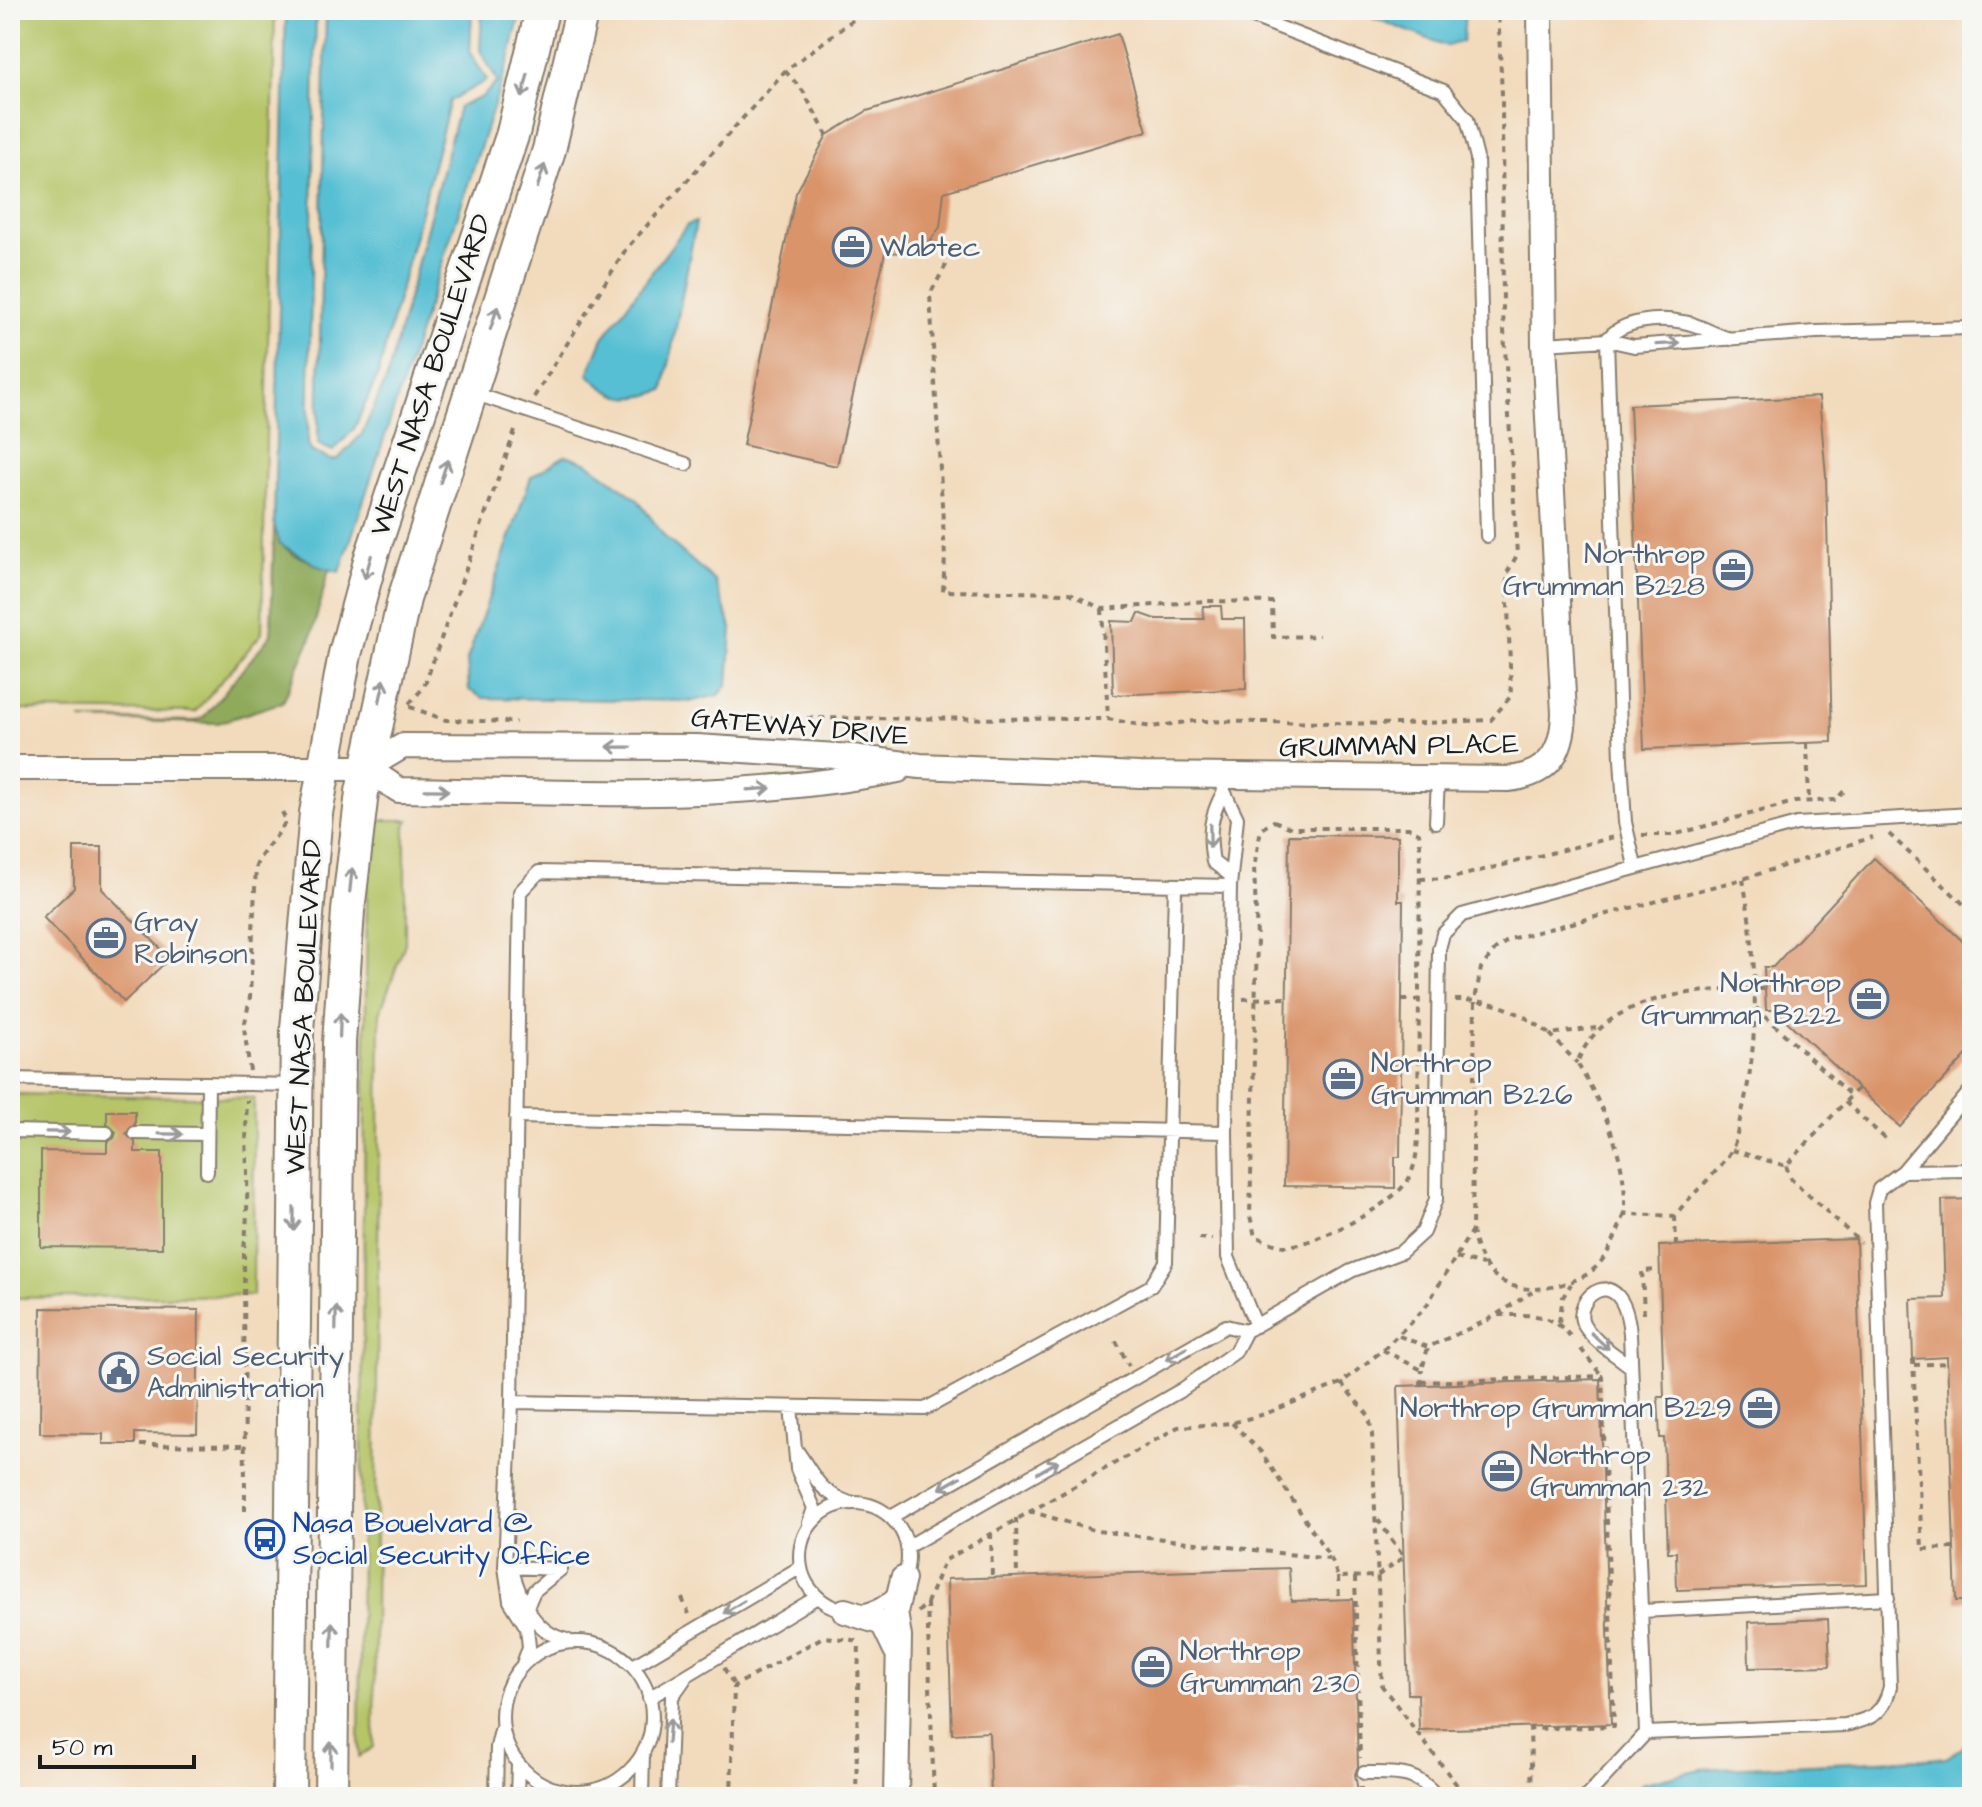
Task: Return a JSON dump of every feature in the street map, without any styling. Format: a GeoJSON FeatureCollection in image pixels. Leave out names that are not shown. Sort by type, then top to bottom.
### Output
{"type":"FeatureCollection","features":[{"type":"Feature","properties":{"kind":"main road","name":"WEST NASA BOULEVARD"},"geometry":{"type":"LineString","coordinates":[[289,1797],[296,1085],[304,923],[322,768],[345,654],[372,554],[513,133],[542,10]]}},
{"type":"Feature","properties":{"kind":"main road","name":"WEST NASA BOULEVARD"},"geometry":{"type":"LineString","coordinates":[[331,1797],[340,1014],[348,911],[366,768],[404,599],[549,150],[582,10]]}},
{"type":"Feature","properties":{"kind":"main road"},"geometry":{"type":"LineString","coordinates":[[290,1711],[332,1712]]}},
{"type":"Feature","properties":{"kind":"street","name":"GRUMMAN PLACE"},"geometry":{"type":"LineString","coordinates":[[920,766],[1224,784],[1526,777],[1548,766],[1562,738],[1563,698],[1544,344],[1540,10]]}},
{"type":"Feature","properties":{"kind":"street","name":"GATEWAY DRIVE"},"geometry":{"type":"LineString","coordinates":[[403,746],[697,747],[852,757],[920,766],[807,786],[681,793],[399,790],[366,768],[403,746]]}},
{"type":"Feature","properties":{"kind":"street"},"geometry":{"type":"LineString","coordinates":[[10,768],[366,768]]}},
{"type":"Feature","properties":{"kind":"street"},"geometry":{"type":"LineString","coordinates":[[896,1797],[898,1656],[895,1612],[903,1579]]}},
{"type":"Feature","properties":{"kind":"street"},"geometry":{"type":"LineString","coordinates":[[845,1611],[883,1623],[898,1656]]}},
{"type":"Feature","properties":{"kind":"lane"},"geometry":{"type":"LineString","coordinates":[[1235,10],[1444,91],[1467,119],[1477,158],[1487,536]]}},
{"type":"Feature","properties":{"kind":"lane"},"geometry":{"type":"LineString","coordinates":[[1635,866],[1625,822],[1621,759],[1607,340],[1614,330],[1638,322],[1671,321],[1685,322],[1730,339]]}},
{"type":"Feature","properties":{"kind":"lane"},"geometry":{"type":"LineString","coordinates":[[1544,344],[1607,340],[1634,346],[1816,332],[1972,328]]}},
{"type":"Feature","properties":{"kind":"lane"},"geometry":{"type":"LineString","coordinates":[[470,392],[686,464]]}},
{"type":"Feature","properties":{"kind":"lane"},"geometry":{"type":"LineString","coordinates":[[1436,822],[1438,779]]}},
{"type":"Feature","properties":{"kind":"lane"},"geometry":{"type":"LineString","coordinates":[[1224,784],[1237,818],[1231,881],[1226,1132],[1228,1257],[1251,1329]]}},
{"type":"Feature","properties":{"kind":"lane"},"geometry":{"type":"LineString","coordinates":[[1224,784],[1210,816],[1210,843],[1213,862],[1231,881]]}},
{"type":"Feature","properties":{"kind":"lane"},"geometry":{"type":"LineString","coordinates":[[907,1547],[1183,1389],[1235,1352],[1251,1329],[1351,1271],[1401,1252],[1414,1243],[1432,1215],[1436,1199],[1439,949],[1451,923],[1480,908],[1797,824],[1972,814]]}},
{"type":"Feature","properties":{"kind":"lane"},"geometry":{"type":"LineString","coordinates":[[496,1797],[497,1747],[505,1694],[522,1666],[529,1647],[527,1628],[510,1601],[506,1549],[512,1402],[520,892],[539,872],[1175,886],[1231,881]]}},
{"type":"Feature","properties":{"kind":"lane"},"geometry":{"type":"LineString","coordinates":[[512,1402],[925,1409],[1151,1286],[1166,1262],[1175,886]]}},
{"type":"Feature","properties":{"kind":"lane"},"geometry":{"type":"LineString","coordinates":[[10,1079],[296,1085]]}},
{"type":"Feature","properties":{"kind":"lane"},"geometry":{"type":"LineString","coordinates":[[207,1172],[208,1083]]}},
{"type":"Feature","properties":{"kind":"lane"},"geometry":{"type":"LineString","coordinates":[[1586,1797],[1646,1733],[1845,1725],[1872,1719],[1885,1706],[1890,1687],[1875,1203],[1879,1189],[1903,1171],[1972,1089]]}},
{"type":"Feature","properties":{"kind":"lane"},"geometry":{"type":"LineString","coordinates":[[516,1117],[1226,1132]]}},
{"type":"Feature","properties":{"kind":"lane"},"geometry":{"type":"LineString","coordinates":[[10,1131],[107,1133]]}},
{"type":"Feature","properties":{"kind":"lane"},"geometry":{"type":"LineString","coordinates":[[135,1133],[207,1134]]}},
{"type":"Feature","properties":{"kind":"lane"},"geometry":{"type":"LineString","coordinates":[[1903,1171],[1972,1170]]}},
{"type":"Feature","properties":{"kind":"lane"},"geometry":{"type":"LineString","coordinates":[[1631,1367],[1596,1340],[1583,1323],[1580,1311],[1585,1300],[1596,1292],[1609,1290],[1621,1295],[1628,1309],[1631,1367],[1642,1611],[1646,1733]]}},
{"type":"Feature","properties":{"kind":"lane"},"geometry":{"type":"LineString","coordinates":[[891,1517],[1226,1326],[1251,1329]]}},
{"type":"Feature","properties":{"kind":"lane"},"geometry":{"type":"LineString","coordinates":[[791,1407],[797,1469],[814,1508],[802,1541],[801,1567],[817,1597],[845,1611],[863,1611],[880,1605],[903,1579],[907,1547],[891,1517],[865,1504],[830,1496],[818,1484],[795,1448]]}},
{"type":"Feature","properties":{"kind":"lane"},"geometry":{"type":"LineString","coordinates":[[808,1529],[819,1515],[850,1503]]}},
{"type":"Feature","properties":{"kind":"lane"},"geometry":{"type":"LineString","coordinates":[[508,1567],[539,1627],[555,1637],[595,1644],[623,1656],[633,1666],[649,1698],[651,1716],[644,1752],[642,1797]]}},
{"type":"Feature","properties":{"kind":"lane"},"geometry":{"type":"LineString","coordinates":[[508,1567],[561,1569],[534,1591],[527,1607]]}},
{"type":"Feature","properties":{"kind":"lane"},"geometry":{"type":"LineString","coordinates":[[633,1666],[801,1567]]}},
{"type":"Feature","properties":{"kind":"lane"},"geometry":{"type":"LineString","coordinates":[[649,1698],[817,1597]]}},
{"type":"Feature","properties":{"kind":"lane"},"geometry":{"type":"LineString","coordinates":[[1642,1611],[1888,1598]]}},
{"type":"Feature","properties":{"kind":"lane"},"geometry":{"type":"LineString","coordinates":[[522,1666],[547,1649],[578,1642]]}},
{"type":"Feature","properties":{"kind":"lane"},"geometry":{"type":"LineString","coordinates":[[668,1797],[672,1697],[690,1671]]}},
{"type":"Feature","properties":{"kind":"lane"},"geometry":{"type":"LineString","coordinates":[[502,1727],[518,1765],[534,1780],[553,1789],[574,1793],[595,1790],[615,1782],[644,1752]]}},
{"type":"Feature","properties":{"kind":"lane"},"geometry":{"type":"LineString","coordinates":[[517,1797],[518,1765]]}},
{"type":"Feature","properties":{"kind":"lane"},"geometry":{"type":"LineString","coordinates":[[1362,1773],[1412,1774],[1427,1783],[1437,1797]]}},
{"type":"Feature","properties":{"kind":"lane"},"geometry":{"type":"LineString","coordinates":[[615,1782],[615,1797]]}},
{"type":"Feature","properties":{"kind":"path"},"geometry":{"type":"LineString","coordinates":[[534,397],[626,249],[785,71],[866,10]]}},
{"type":"Feature","properties":{"kind":"path"},"geometry":{"type":"LineString","coordinates":[[711,728],[755,718],[1108,719],[1151,727],[1194,721],[1399,724],[1491,720],[1511,696],[1507,573],[1517,555],[1503,313],[1502,95],[1498,10]]}},
{"type":"Feature","properties":{"kind":"path"},"geometry":{"type":"LineString","coordinates":[[785,71],[803,91],[827,135]]}},
{"type":"Feature","properties":{"kind":"path"},"geometry":{"type":"LineString","coordinates":[[930,241],[951,256],[930,294],[943,591],[1070,593],[1102,609],[1206,601],[1272,602],[1273,637],[1319,636]]}},
{"type":"Feature","properties":{"kind":"path"},"geometry":{"type":"LineString","coordinates":[[515,431],[424,687],[407,706],[446,720],[524,722]]}},
{"type":"Feature","properties":{"kind":"path"},"geometry":{"type":"LineString","coordinates":[[1102,609],[1108,719]]}},
{"type":"Feature","properties":{"kind":"path"},"geometry":{"type":"LineString","coordinates":[[1807,743],[1809,812]]}},
{"type":"Feature","properties":{"kind":"path"},"geometry":{"type":"LineString","coordinates":[[1640,835],[1673,835],[1809,801],[1836,800],[1844,791]]}},
{"type":"Feature","properties":{"kind":"path"},"geometry":{"type":"LineString","coordinates":[[245,1511],[244,1248],[248,1228],[245,1185],[250,1084],[249,1048],[244,1028],[250,997],[256,866],[261,852],[283,828],[286,820],[281,810]]}},
{"type":"Feature","properties":{"kind":"path"},"geometry":{"type":"LineString","coordinates":[[1246,1238],[1255,1236],[1282,1246],[1318,1238],[1384,1203],[1405,1184],[1417,1150],[1420,840],[1416,830],[1292,828],[1274,821],[1267,822],[1261,829],[1254,867],[1256,999],[1250,1216],[1255,1236]]}},
{"type":"Feature","properties":{"kind":"path"},"geometry":{"type":"LineString","coordinates":[[1420,879],[1452,878],[1617,837]]}},
{"type":"Feature","properties":{"kind":"path"},"geometry":{"type":"LineString","coordinates":[[1812,844],[1815,854]]}},
{"type":"Feature","properties":{"kind":"path"},"geometry":{"type":"LineString","coordinates":[[1676,1245],[1675,1216],[1732,1150],[1752,1063],[1755,1008],[1743,879]]}},
{"type":"Feature","properties":{"kind":"path"},"geometry":{"type":"LineString","coordinates":[[1550,1034],[1599,1027],[1645,1003],[1679,994],[1765,989]]}},
{"type":"Feature","properties":{"kind":"path"},"geometry":{"type":"LineString","coordinates":[[1241,999],[1287,998]]}},
{"type":"Feature","properties":{"kind":"path"},"geometry":{"type":"LineString","coordinates":[[1402,1000],[1426,1000]]}},
{"type":"Feature","properties":{"kind":"path"},"geometry":{"type":"LineString","coordinates":[[1399,1336],[1428,1347],[1496,1315],[1534,1291],[1573,1282],[1593,1270],[1609,1252],[1625,1214],[1618,1149],[1596,1094],[1577,1063],[1550,1034],[1516,1009],[1475,1000],[1448,1000]]}},
{"type":"Feature","properties":{"kind":"path"},"geometry":{"type":"LineString","coordinates":[[1755,1008],[1851,1096]]}},
{"type":"Feature","properties":{"kind":"path"},"geometry":{"type":"LineString","coordinates":[[1577,1063],[1585,1043],[1599,1027]]}},
{"type":"Feature","properties":{"kind":"path"},"geometry":{"type":"LineString","coordinates":[[1786,1166],[1858,1088]]}},
{"type":"Feature","properties":{"kind":"path"},"geometry":{"type":"LineString","coordinates":[[1845,1102],[1889,1142]]}},
{"type":"Feature","properties":{"kind":"path"},"geometry":{"type":"LineString","coordinates":[[1732,1150],[1786,1166]]}},
{"type":"Feature","properties":{"kind":"path"},"geometry":{"type":"LineString","coordinates":[[1786,1166],[1791,1179],[1861,1243],[1862,1258]]}},
{"type":"Feature","properties":{"kind":"path"},"geometry":{"type":"LineString","coordinates":[[1625,1214],[1675,1216]]}},
{"type":"Feature","properties":{"kind":"path"},"geometry":{"type":"LineString","coordinates":[[1472,1230],[1483,1265]]}},
{"type":"Feature","properties":{"kind":"path"},"geometry":{"type":"LineString","coordinates":[[1199,1238],[1215,1239]]}},
{"type":"Feature","properties":{"kind":"path"},"geometry":{"type":"LineString","coordinates":[[1456,1258],[1483,1265],[1510,1286],[1534,1291]]}},
{"type":"Feature","properties":{"kind":"path"},"geometry":{"type":"LineString","coordinates":[[1644,1316],[1642,1271],[1659,1270]]}},
{"type":"Feature","properties":{"kind":"path"},"geometry":{"type":"LineString","coordinates":[[1559,1322],[1563,1297],[1573,1282]]}},
{"type":"Feature","properties":{"kind":"path"},"geometry":{"type":"LineString","coordinates":[[1496,1315],[1541,1317],[1559,1322],[1602,1376],[1614,1726],[1530,1729],[1532,1797]]}},
{"type":"Feature","properties":{"kind":"path"},"geometry":{"type":"LineString","coordinates":[[1116,1341],[1132,1371]]}},
{"type":"Feature","properties":{"kind":"path"},"geometry":{"type":"LineString","coordinates":[[1428,1347],[1421,1383],[1602,1376]]}},
{"type":"Feature","properties":{"kind":"path"},"geometry":{"type":"LineString","coordinates":[[1383,1350],[1422,1370]]}},
{"type":"Feature","properties":{"kind":"path"},"geometry":{"type":"LineString","coordinates":[[1913,1359],[1922,1549],[1954,1548]]}},
{"type":"Feature","properties":{"kind":"path"},"geometry":{"type":"LineString","coordinates":[[1914,1365],[1947,1363]]}},
{"type":"Feature","properties":{"kind":"path"},"geometry":{"type":"LineString","coordinates":[[1341,1383],[1369,1416],[1382,1686],[1466,1797]]}},
{"type":"Feature","properties":{"kind":"path"},"geometry":{"type":"LineString","coordinates":[[1163,1423],[1169,1432]]}},
{"type":"Feature","properties":{"kind":"path"},"geometry":{"type":"LineString","coordinates":[[1232,1423],[1261,1452],[1331,1559],[1338,1577],[1339,1599]]}},
{"type":"Feature","properties":{"kind":"path"},"geometry":{"type":"LineString","coordinates":[[140,1445],[246,1446]]}},
{"type":"Feature","properties":{"kind":"path"},"geometry":{"type":"LineString","coordinates":[[1029,1511],[1097,1531],[1331,1559]]}},
{"type":"Feature","properties":{"kind":"path"},"geometry":{"type":"LineString","coordinates":[[1338,1577],[1377,1576],[1404,1557],[1375,1515]]}},
{"type":"Feature","properties":{"kind":"path"},"geometry":{"type":"LineString","coordinates":[[1016,1518],[1017,1577]]}},
{"type":"Feature","properties":{"kind":"path"},"geometry":{"type":"LineString","coordinates":[[991,1533],[992,1578]]}},
{"type":"Feature","properties":{"kind":"path"},"geometry":{"type":"LineString","coordinates":[[1355,1577],[1361,1797]]}},
{"type":"Feature","properties":{"kind":"path"},"geometry":{"type":"LineString","coordinates":[[682,1598],[693,1622]]}},
{"type":"Feature","properties":{"kind":"path"},"geometry":{"type":"LineString","coordinates":[[927,1603],[934,1797]]}},
{"type":"Feature","properties":{"kind":"path"},"geometry":{"type":"LineString","coordinates":[[734,1686],[823,1637],[866,1641]]}},
{"type":"Feature","properties":{"kind":"path"},"geometry":{"type":"LineString","coordinates":[[856,1797],[859,1641]]}},
{"type":"Feature","properties":{"kind":"path"},"geometry":{"type":"LineString","coordinates":[[720,1663],[734,1686],[731,1797]]}},
{"type":"Feature","properties":{"kind":"green space"},"geometry":{"type":"Polygon","coordinates":[[[10,10],[275,10],[262,633],[195,712],[10,710],[10,10]]]}},
{"type":"Feature","properties":{"kind":"green space"},"geometry":{"type":"Polygon","coordinates":[[[274,524],[279,543],[295,555],[329,569],[311,638],[283,702],[218,723],[81,720],[195,721],[204,717],[271,635],[274,524]]]}},
{"type":"Feature","properties":{"kind":"green space"},"geometry":{"type":"Polygon","coordinates":[[[374,820],[409,820],[405,826],[405,943],[380,1013],[374,1747],[359,1757],[367,882],[374,820]]]}},
{"type":"Feature","properties":{"kind":"green space"},"geometry":{"type":"Polygon","coordinates":[[[10,1094],[254,1098],[253,1295],[10,1298],[10,1094]]]}},
{"type":"Feature","properties":{"kind":"water"},"geometry":{"type":"Polygon","coordinates":[[[286,10],[316,10],[308,444],[311,451],[331,460],[338,459],[362,434],[387,378],[459,107],[482,97],[498,82],[480,50],[482,10],[521,10],[509,60],[340,572],[320,567],[279,543],[274,524],[286,10]]]}},
{"type":"Feature","properties":{"kind":"water"},"geometry":{"type":"Polygon","coordinates":[[[326,10],[472,10],[470,53],[487,80],[450,101],[378,375],[354,429],[333,451],[318,444],[326,10]]]}},
{"type":"Feature","properties":{"kind":"water"},"geometry":{"type":"Polygon","coordinates":[[[1353,10],[1465,10],[1463,41],[1447,46],[1353,10]]]}},
{"type":"Feature","properties":{"kind":"water"},"geometry":{"type":"Polygon","coordinates":[[[696,222],[664,390],[631,398],[614,394],[588,374],[603,338],[687,225],[696,222]]]}},
{"type":"Feature","properties":{"kind":"water"},"geometry":{"type":"Polygon","coordinates":[[[566,455],[588,463],[637,499],[665,537],[715,581],[732,629],[728,684],[719,695],[693,701],[483,698],[469,690],[467,660],[531,477],[566,455]]]}},
{"type":"Feature","properties":{"kind":"water"},"geometry":{"type":"Polygon","coordinates":[[[1972,1733],[1972,1797],[1629,1797],[1641,1784],[1700,1769],[1946,1758],[1962,1748],[1972,1733]]]}},
{"type":"Feature","properties":{"kind":"building","name":"Wabtec"},"geometry":{"type":"Polygon","coordinates":[[[1118,34],[1147,131],[944,192],[940,227],[930,241],[909,252],[885,253],[837,466],[743,445],[796,193],[827,135],[867,111],[1118,34]]]}},
{"type":"Feature","properties":{"kind":"building","name":"Northrop Grumman B228"},"geometry":{"type":"Polygon","coordinates":[[[1819,397],[1826,476],[1832,742],[1644,749],[1630,405],[1819,397]]]}},
{"type":"Feature","properties":{"kind":"building"},"geometry":{"type":"Polygon","coordinates":[[[1203,606],[1221,606],[1222,619],[1245,619],[1246,689],[1113,695],[1111,621],[1135,622],[1139,613],[1156,619],[1204,619],[1203,606]]]}},
{"type":"Feature","properties":{"kind":"building","name":"Northrop Grumman B226"},"geometry":{"type":"Polygon","coordinates":[[[1289,835],[1398,836],[1398,901],[1403,901],[1400,1157],[1395,1157],[1395,1188],[1284,1186],[1289,835]]]}},
{"type":"Feature","properties":{"kind":"building","name":"Gray Robinson"},"geometry":{"type":"Polygon","coordinates":[[[74,847],[102,847],[102,889],[170,958],[124,1002],[43,917],[74,888],[74,847]]]}},
{"type":"Feature","properties":{"kind":"building","name":"Northrop Grumman B222"},"geometry":{"type":"Polygon","coordinates":[[[1874,858],[1972,950],[1972,1049],[1900,1127],[1775,1010],[1766,1010],[1764,967],[1773,967],[1874,858]]]}},
{"type":"Feature","properties":{"kind":"building"},"geometry":{"type":"Polygon","coordinates":[[[107,1111],[135,1111],[135,1124],[126,1134],[135,1142],[135,1152],[162,1152],[162,1248],[41,1247],[41,1151],[107,1152],[107,1142],[114,1138],[116,1132],[107,1124],[107,1111]]]}},
{"type":"Feature","properties":{"kind":"building"},"geometry":{"type":"Polygon","coordinates":[[[1972,1199],[1972,1601],[1956,1601],[1947,1357],[1913,1359],[1911,1299],[1945,1298],[1942,1200],[1972,1199]]]}},
{"type":"Feature","properties":{"kind":"building","name":"Northrop Grumman B229"},"geometry":{"type":"Polygon","coordinates":[[[1856,1239],[1867,1584],[1677,1590],[1676,1552],[1668,1552],[1664,1438],[1660,1438],[1658,1397],[1664,1397],[1659,1246],[1856,1239]]]}},
{"type":"Feature","properties":{"kind":"building","name":"Social Security Administration"},"geometry":{"type":"Polygon","coordinates":[[[41,1308],[199,1310],[197,1434],[135,1433],[135,1444],[103,1444],[103,1434],[40,1433],[41,1308]]]}},
{"type":"Feature","properties":{"kind":"building","name":"Northrop Grumman 232"},"geometry":{"type":"Polygon","coordinates":[[[1600,1379],[1611,1724],[1419,1730],[1418,1694],[1408,1694],[1398,1386],[1600,1379]]]}},
{"type":"Feature","properties":{"kind":"building","name":"Northrop Grumman 230"},"geometry":{"type":"Polygon","coordinates":[[[1289,1568],[1291,1601],[1353,1599],[1358,1766],[1355,1774],[1359,1797],[991,1797],[989,1732],[952,1734],[947,1579],[1289,1568]]]}},
{"type":"Feature","properties":{"kind":"building"},"geometry":{"type":"Polygon","coordinates":[[[1828,1619],[1830,1666],[1749,1668],[1748,1622],[1828,1619]]]}},
{"type":"Feature","properties":{"kind":"place","name":"Wabtec"},"geometry":{"type":"Point","coordinates":[852,247]}},
{"type":"Feature","properties":{"kind":"place","name":"Northrop Grumman B228"},"geometry":{"type":"Point","coordinates":[1733,570]}},
{"type":"Feature","properties":{"kind":"place","name":"Gray Robinson"},"geometry":{"type":"Point","coordinates":[106,938]}},
{"type":"Feature","properties":{"kind":"place","name":"Northrop Grumman B222"},"geometry":{"type":"Point","coordinates":[1869,999]}},
{"type":"Feature","properties":{"kind":"place","name":"Northrop Grumman B226"},"geometry":{"type":"Point","coordinates":[1343,1079]}},
{"type":"Feature","properties":{"kind":"place","name":"Social Security Administration"},"geometry":{"type":"Point","coordinates":[119,1372]}},
{"type":"Feature","properties":{"kind":"place","name":"Northrop Grumman B229"},"geometry":{"type":"Point","coordinates":[1760,1408]}},
{"type":"Feature","properties":{"kind":"place","name":"Northrop Grumman 232"},"geometry":{"type":"Point","coordinates":[1502,1471]}},
{"type":"Feature","properties":{"kind":"place","name":"Nasa Bouelvard @ Social Security Office"},"geometry":{"type":"Point","coordinates":[265,1539]}},
{"type":"Feature","properties":{"kind":"place","name":"Northrop Grumman 230"},"geometry":{"type":"Point","coordinates":[1152,1667]}}]}
